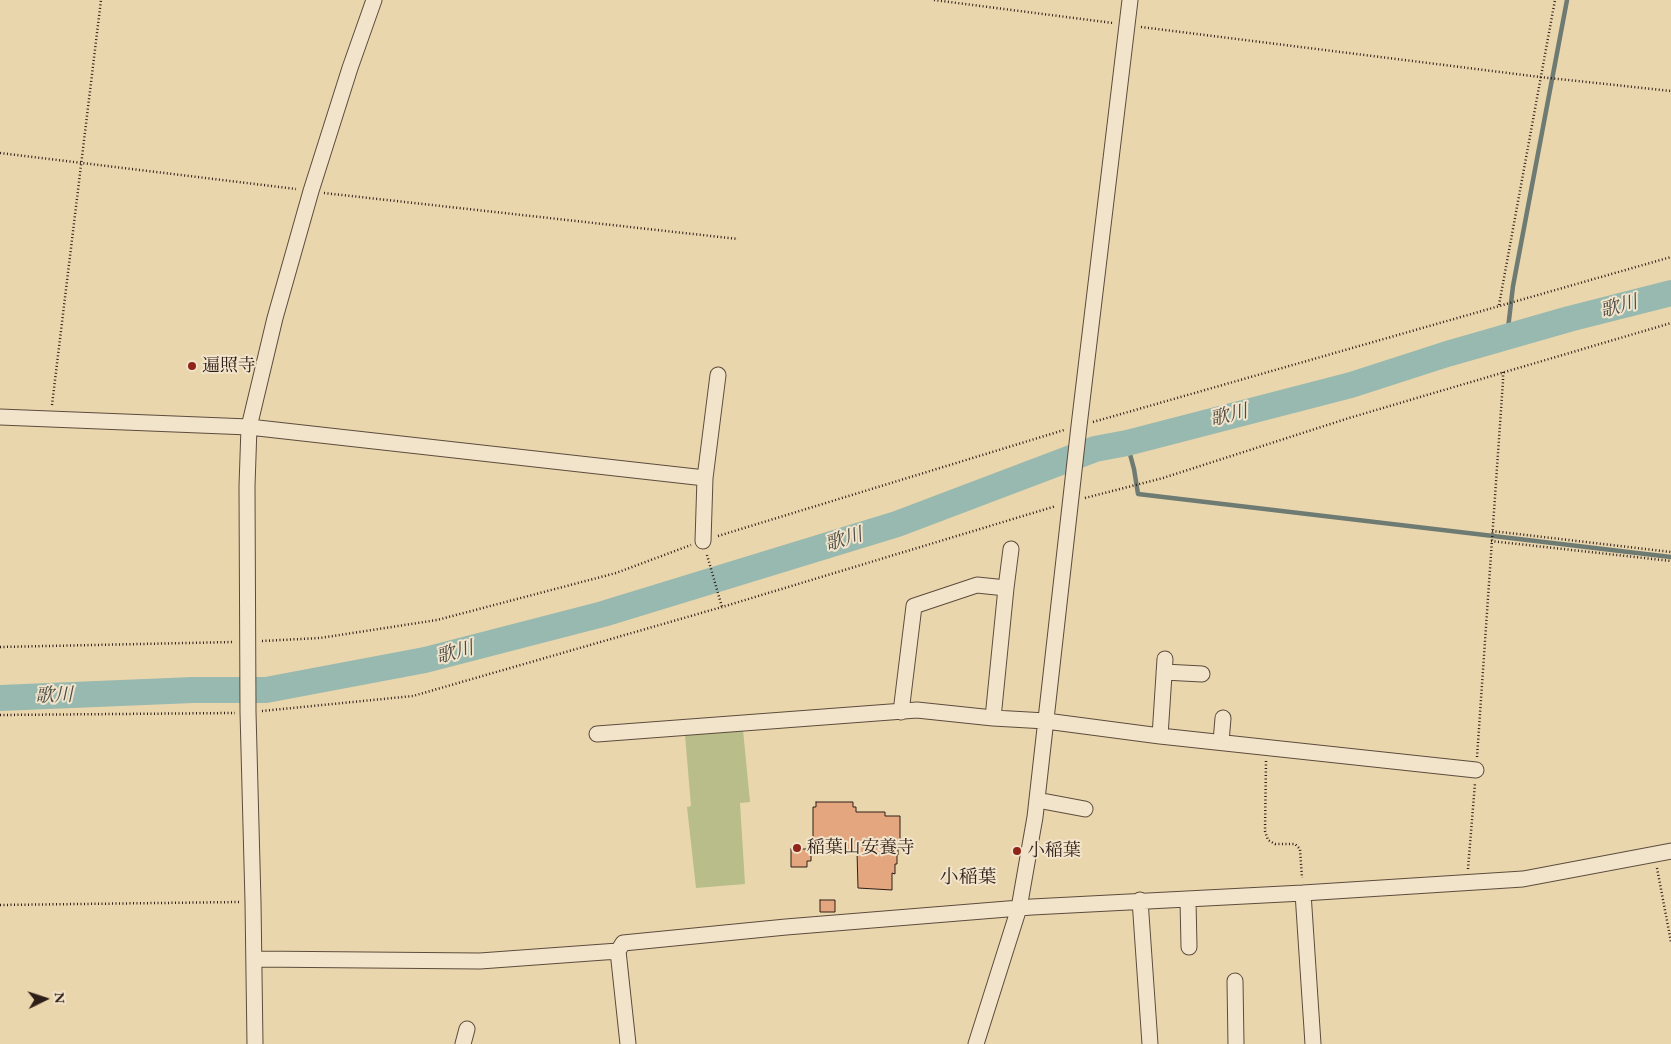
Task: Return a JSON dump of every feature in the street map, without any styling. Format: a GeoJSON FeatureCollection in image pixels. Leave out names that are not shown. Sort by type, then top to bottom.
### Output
{"type":"FeatureCollection","features":[{"type":"Feature","properties":{"kind":"street"},"geometry":{"type":"LineString","coordinates":[[256,1044],[247,642],[249,427],[275,318],[311,191],[374,0]]}},
{"type":"Feature","properties":{"kind":"street"},"geometry":{"type":"LineString","coordinates":[[976,1044],[1019,908],[1037,800],[1078,431],[1130,0]]}},
{"type":"Feature","properties":{"kind":"street"},"geometry":{"type":"LineString","coordinates":[[703,541],[705,478],[718,375]]}},
{"type":"Feature","properties":{"kind":"street"},"geometry":{"type":"LineString","coordinates":[[0,417],[249,427],[705,478]]}},
{"type":"Feature","properties":{"kind":"street"},"geometry":{"type":"LineString","coordinates":[[993,718],[994,652],[1012,549]]}},
{"type":"Feature","properties":{"kind":"street"},"geometry":{"type":"LineString","coordinates":[[901,712],[914,606],[977,585],[1006,588]]}},
{"type":"Feature","properties":{"kind":"street"},"geometry":{"type":"LineString","coordinates":[[1160,736],[1165,665],[1202,674]]}},
{"type":"Feature","properties":{"kind":"street"},"geometry":{"type":"LineString","coordinates":[[597,734],[917,710],[993,718],[1046,721],[1160,736],[1476,770]]}},
{"type":"Feature","properties":{"kind":"street"},"geometry":{"type":"LineString","coordinates":[[1221,742],[1223,718]]}},
{"type":"Feature","properties":{"kind":"street"},"geometry":{"type":"LineString","coordinates":[[1037,800],[1085,809]]}},
{"type":"Feature","properties":{"kind":"street"},"geometry":{"type":"LineString","coordinates":[[628,1044],[618,951],[623,943],[786,926],[1019,908],[1140,900],[1188,900],[1523,879],[1671,851]]}},
{"type":"Feature","properties":{"kind":"street"},"geometry":{"type":"LineString","coordinates":[[1303,892],[1313,1044]]}},
{"type":"Feature","properties":{"kind":"street"},"geometry":{"type":"LineString","coordinates":[[1140,900],[1150,1044]]}},
{"type":"Feature","properties":{"kind":"street"},"geometry":{"type":"LineString","coordinates":[[1188,900],[1189,947]]}},
{"type":"Feature","properties":{"kind":"street"},"geometry":{"type":"LineString","coordinates":[[254,959],[480,961],[618,951]]}},
{"type":"Feature","properties":{"kind":"street"},"geometry":{"type":"LineString","coordinates":[[1236,981],[1236,1044]]}},
{"type":"Feature","properties":{"kind":"street"},"geometry":{"type":"LineString","coordinates":[[463,1044],[467,1029]]}},
{"type":"Feature","properties":{"kind":"path"},"geometry":{"type":"LineString","coordinates":[[50,418],[101,0]]}},
{"type":"Feature","properties":{"kind":"path"},"geometry":{"type":"LineString","coordinates":[[934,0],[1540,77],[1671,91]]}},
{"type":"Feature","properties":{"kind":"path"},"geometry":{"type":"LineString","coordinates":[[1499,305],[1554,0]]}},
{"type":"Feature","properties":{"kind":"path"},"geometry":{"type":"LineString","coordinates":[[0,153],[311,191],[738,239]]}},
{"type":"Feature","properties":{"kind":"path"},"geometry":{"type":"LineString","coordinates":[[0,647],[247,642],[320,638],[436,620],[616,573],[703,541],[1499,305],[1671,257]]}},
{"type":"Feature","properties":{"kind":"path"},"geometry":{"type":"LineString","coordinates":[[0,715],[248,712],[413,696],[722,607],[1071,497],[1163,478],[1349,418],[1671,323]]}},
{"type":"Feature","properties":{"kind":"path"},"geometry":{"type":"LineString","coordinates":[[1467,883],[1504,382],[1503,372]]}},
{"type":"Feature","properties":{"kind":"path"},"geometry":{"type":"LineString","coordinates":[[1492,531],[1671,552]]}},
{"type":"Feature","properties":{"kind":"path"},"geometry":{"type":"LineString","coordinates":[[703,541],[722,607]]}},
{"type":"Feature","properties":{"kind":"path"},"geometry":{"type":"LineString","coordinates":[[1491,541],[1671,561]]}},
{"type":"Feature","properties":{"kind":"path"},"geometry":{"type":"LineString","coordinates":[[1266,747],[1266,831],[1268,840],[1275,844],[1295,844],[1300,849],[1303,892]]}},
{"type":"Feature","properties":{"kind":"path"},"geometry":{"type":"LineString","coordinates":[[1655,854],[1671,942]]}},
{"type":"Feature","properties":{"kind":"path"},"geometry":{"type":"LineString","coordinates":[[0,905],[253,902]]}},
{"type":"Feature","properties":{"kind":"green space"},"geometry":{"type":"Polygon","coordinates":[[[743,730],[750,802],[740,803],[745,884],[696,888],[687,807],[691,806],[685,735],[743,730]]]}},
{"type":"Feature","properties":{"kind":"building"},"geometry":{"type":"Polygon","coordinates":[[[816,802],[853,802],[856,812],[885,812],[885,816],[900,816],[900,842],[898,842],[895,874],[892,873],[892,890],[858,888],[857,852],[813,851],[813,807],[816,807],[816,802]]]}},
{"type":"Feature","properties":{"kind":"building"},"geometry":{"type":"Polygon","coordinates":[[[791,849],[811,849],[811,861],[807,861],[807,867],[791,867],[791,849]]]}},
{"type":"Feature","properties":{"kind":"building"},"geometry":{"type":"Polygon","coordinates":[[[820,900],[835,900],[835,912],[820,912],[820,900]]]}},
{"type":"Feature","properties":{"kind":"waterway"},"geometry":{"type":"LineString","coordinates":[[1507,337],[1513,286],[1567,0]]}},
{"type":"Feature","properties":{"kind":"waterway","name":"歌川"},"geometry":{"type":"LineString","coordinates":[[0,698],[193,690],[266,690],[425,660],[603,614],[897,524],[1095,449],[1127,443],[1351,385],[1447,354],[1569,319],[1671,293]]}},
{"type":"Feature","properties":{"kind":"waterway"},"geometry":{"type":"LineString","coordinates":[[1127,443],[1138,494],[1671,557]]}},
{"type":"Feature","properties":{"kind":"place","name":"遍照寺"},"geometry":{"type":"Point","coordinates":[192,366]}},
{"type":"Feature","properties":{"kind":"place","name":"稲葉山安養寺"},"geometry":{"type":"Point","coordinates":[797,848]}},
{"type":"Feature","properties":{"kind":"place","name":"小稲葉"},"geometry":{"type":"Point","coordinates":[1017,851]}},
{"type":"Feature","properties":{"kind":"district","name":"小稲葉"},"geometry":{"type":"Point","coordinates":[968,878]}}]}
